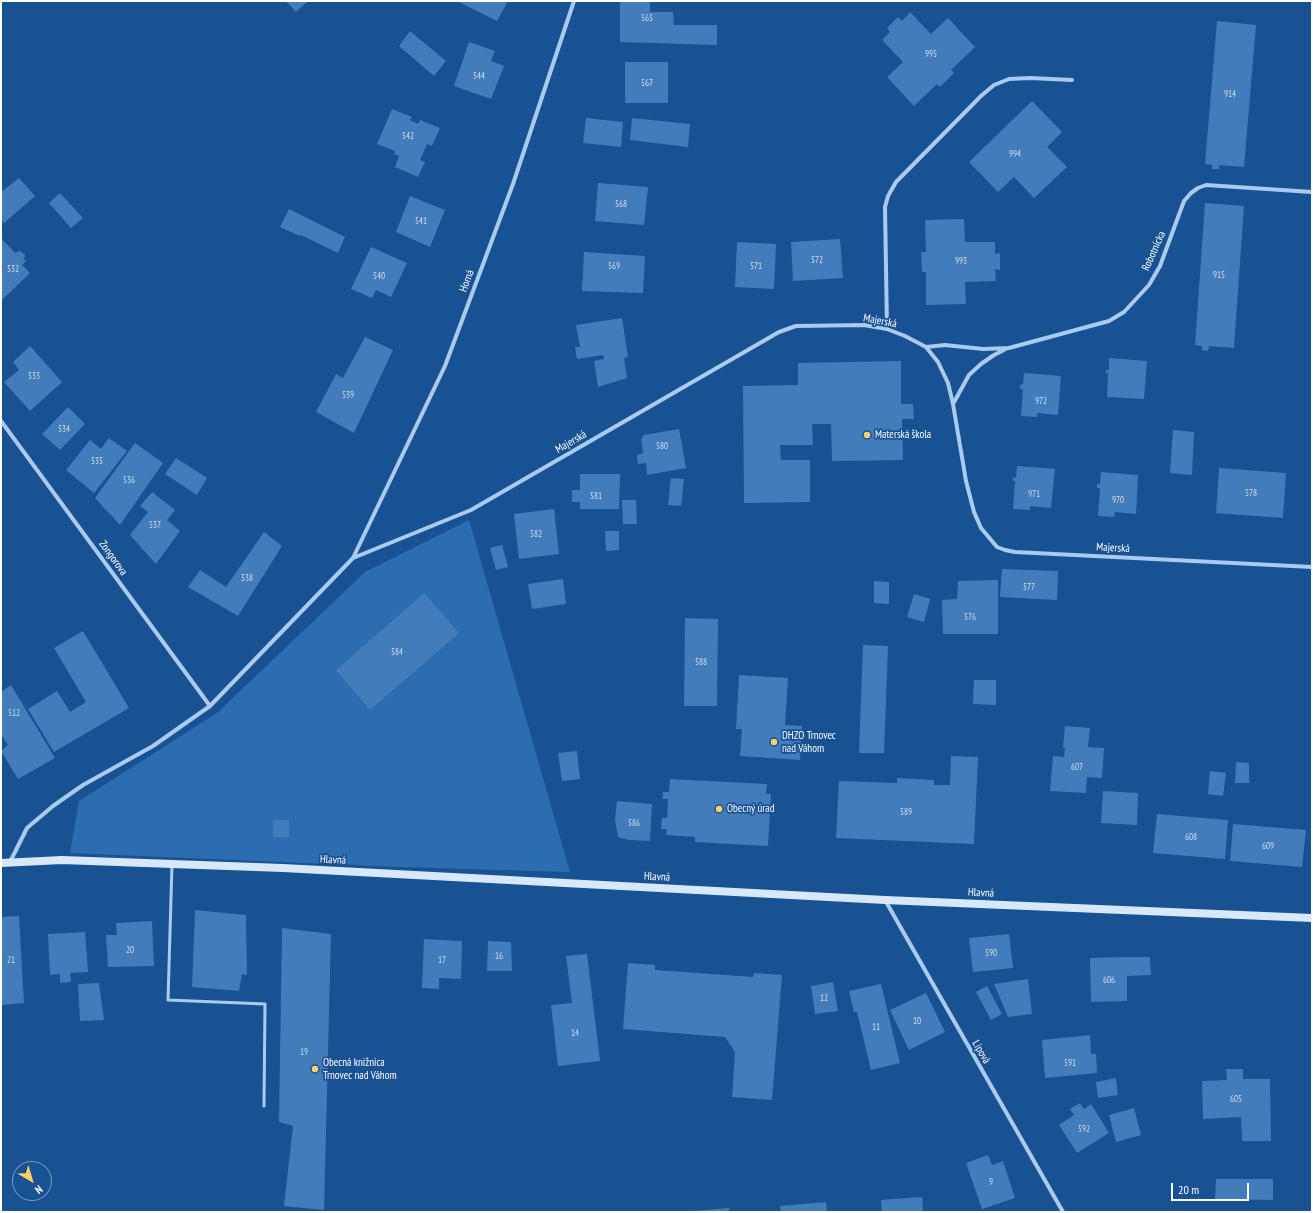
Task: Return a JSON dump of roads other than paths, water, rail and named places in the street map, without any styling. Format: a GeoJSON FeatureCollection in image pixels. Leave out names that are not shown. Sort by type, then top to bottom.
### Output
{"type":"FeatureCollection","features":[{"type":"Feature","properties":{"kind":"street","name":"Horná"},"geometry":{"type":"LineString","coordinates":[[353,558],[446,366],[513,184],[574,1]]}},
{"type":"Feature","properties":{"kind":"street"},"geometry":{"type":"LineString","coordinates":[[887,330],[885,207],[888,196],[896,182],[980,96],[994,85],[1009,79],[1030,78],[1072,80]]}},
{"type":"Feature","properties":{"kind":"street","name":"Robotnícka"},"geometry":{"type":"LineString","coordinates":[[926,347],[945,345],[983,349],[1008,348],[1109,321],[1124,312],[1149,285],[1160,266],[1184,201],[1198,188],[1206,186],[1312,192]]}},
{"type":"Feature","properties":{"kind":"street","name":"Majerská"},"geometry":{"type":"LineString","coordinates":[[353,558],[471,510],[779,332],[796,326],[864,325],[905,336],[926,347],[938,362],[948,383],[954,404],[966,481],[974,512],[981,528],[990,540],[1005,550],[1312,567]]}},
{"type":"Feature","properties":{"kind":"street","name":"Robotnícka"},"geometry":{"type":"LineString","coordinates":[[954,404],[969,375],[994,355],[1008,348]]}},
{"type":"Feature","properties":{"kind":"street","name":"Zongorova"},"geometry":{"type":"LineString","coordinates":[[1,420],[210,706]]}},
{"type":"Feature","properties":{"kind":"street"},"geometry":{"type":"LineString","coordinates":[[5,862],[27,828],[52,806],[83,785],[153,746],[210,706],[353,558]]}},
{"type":"Feature","properties":{"kind":"street","name":"Hlavná"},"geometry":{"type":"LineString","coordinates":[[5,862],[62,860],[172,864],[885,900],[1312,918]]}},
{"type":"Feature","properties":{"kind":"street","name":"Lipová"},"geometry":{"type":"LineString","coordinates":[[885,900],[1062,1212]]}},
{"type":"Feature","properties":{"kind":"lane"},"geometry":{"type":"LineString","coordinates":[[172,864],[168,1000],[265,1004],[264,1106]]}},
{"type":"Feature","properties":{"kind":"place","name":"Materská škola"},"geometry":{"type":"Point","coordinates":[867,435]}},
{"type":"Feature","properties":{"kind":"place","name":"DHZO Trnovec nad Váhom"},"geometry":{"type":"Point","coordinates":[774,742]}},
{"type":"Feature","properties":{"kind":"place","name":"Obecný úrad"},"geometry":{"type":"Point","coordinates":[719,809]}},
{"type":"Feature","properties":{"kind":"place","name":"Obecná knižnica Trnovec nad Váhom"},"geometry":{"type":"Point","coordinates":[315,1069]}}]}
